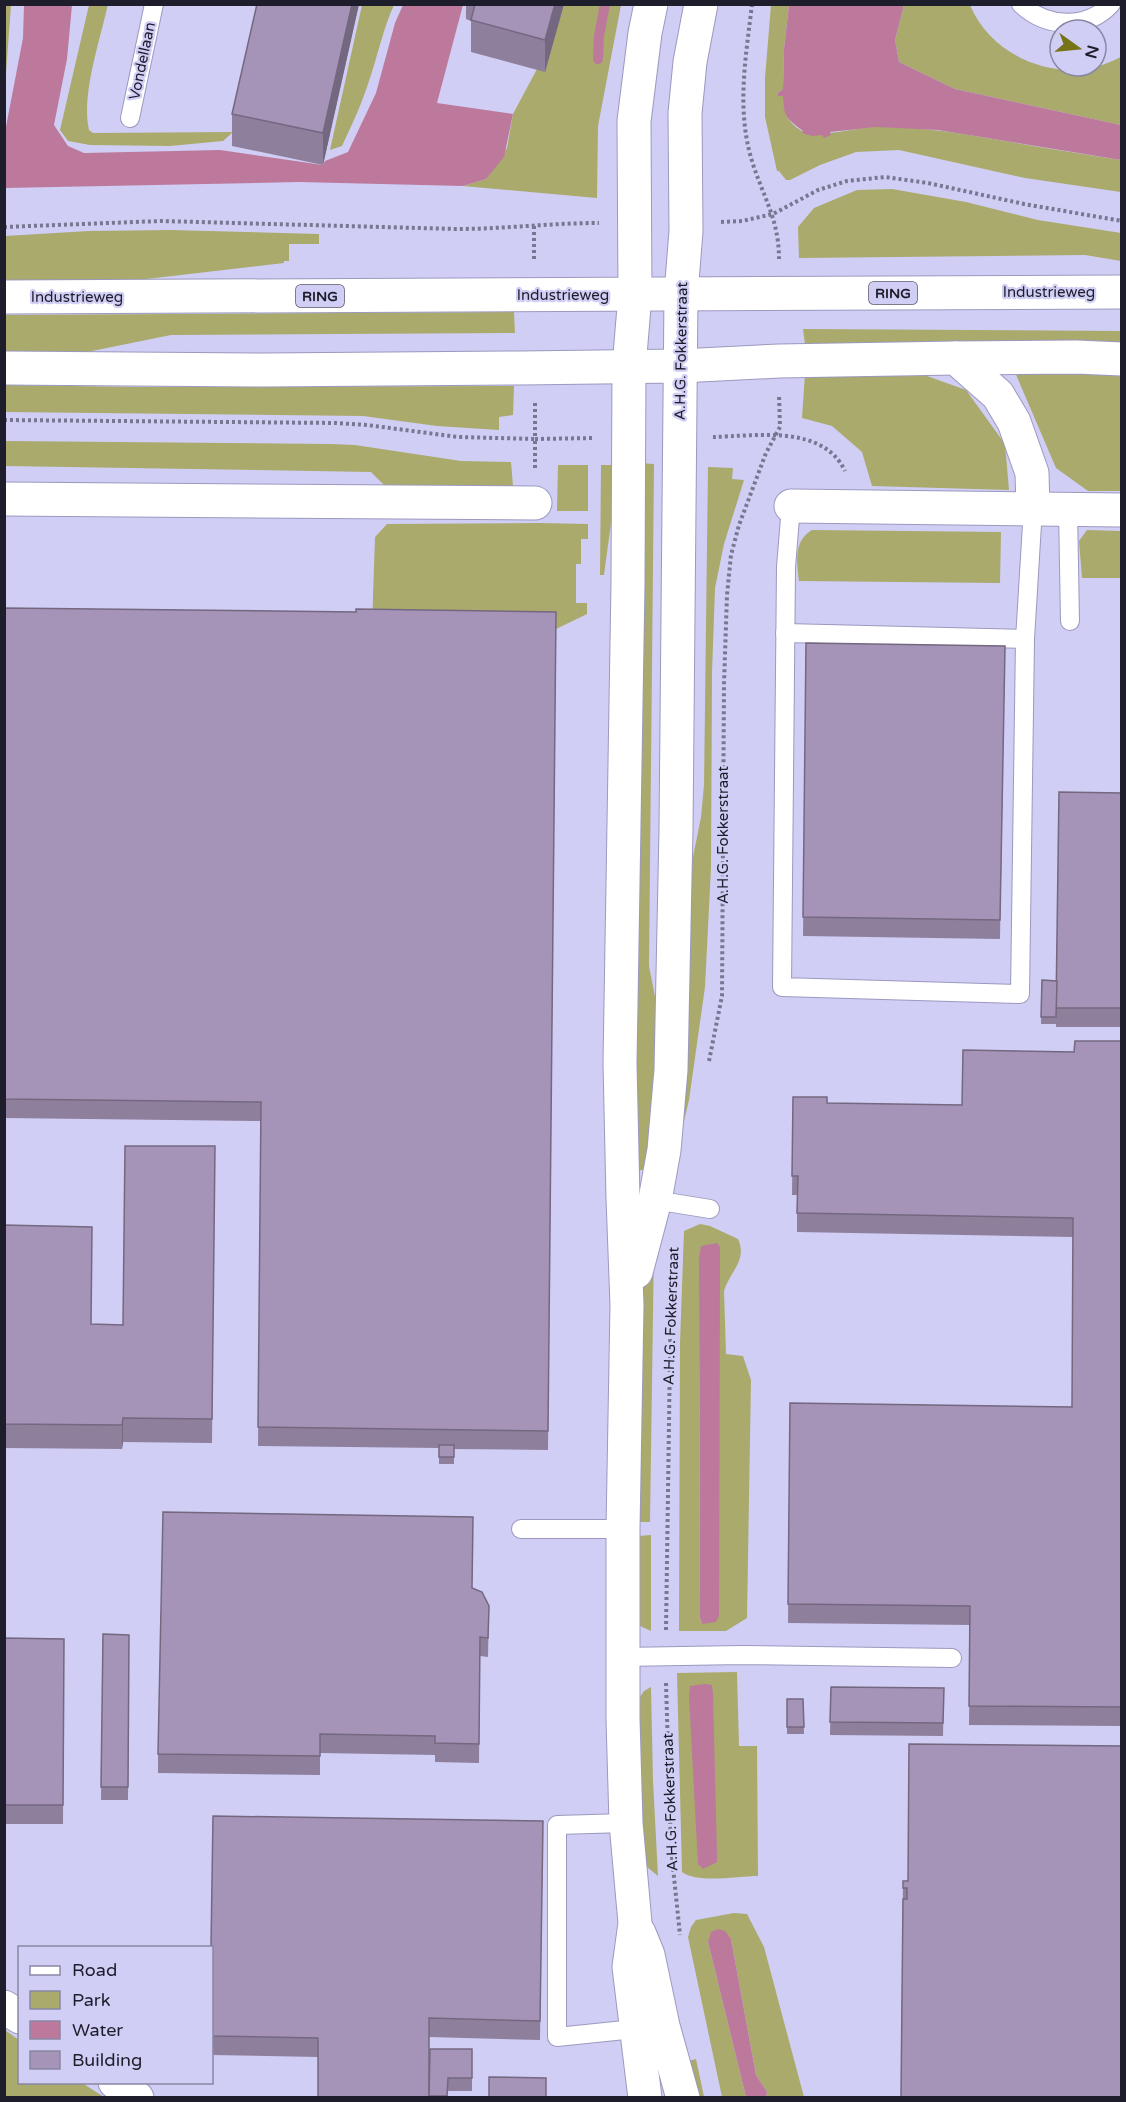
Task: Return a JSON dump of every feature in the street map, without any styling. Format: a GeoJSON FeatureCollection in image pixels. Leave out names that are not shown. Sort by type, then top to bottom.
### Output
{"type":"FeatureCollection","features":[{"type":"Feature","properties":{"kind":"street","name":"A.H.G. Fokkerstraat"},"geometry":{"type":"LineString","coordinates":[[651,4],[634,121],[635,295],[629,367],[620,1063],[627,1305],[622,1657],[626,1823],[635,1923],[629,1967],[650,2027],[683,2097]]}},
{"type":"Feature","properties":{"kind":"street","name":"A.H.G. Fokkerstraat"},"geometry":{"type":"LineString","coordinates":[[627,1305],[655,1200],[664,1150],[671,1070],[676,830],[681,294],[686,231],[685,113],[690,62],[700,4]]}},
{"type":"Feature","properties":{"kind":"street","name":"Industrieweg"},"geometry":{"type":"LineString","coordinates":[[4,297],[1122,292]]}},
{"type":"Feature","properties":{"kind":"street"},"geometry":{"type":"LineString","coordinates":[[956,358],[998,395],[1014,422],[1032,473],[1033,508]]}},
{"type":"Feature","properties":{"kind":"street"},"geometry":{"type":"LineString","coordinates":[[4,368],[275,370],[629,367],[780,361],[956,358],[1122,359]]}},
{"type":"Feature","properties":{"kind":"street"},"geometry":{"type":"LineString","coordinates":[[4,499],[535,503]]}},
{"type":"Feature","properties":{"kind":"street"},"geometry":{"type":"LineString","coordinates":[[791,506],[1122,510]]}},
{"type":"Feature","properties":{"kind":"street"},"geometry":{"type":"LineString","coordinates":[[4,2007],[18,2016]]}},
{"type":"Feature","properties":{"kind":"street","name":"A.H.G. Fokkerstraat"},"geometry":{"type":"LineString","coordinates":[[645,2097],[650,2027]]}},
{"type":"Feature","properties":{"kind":"street"},"geometry":{"type":"LineString","coordinates":[[118,2084],[137,2097]]}},
{"type":"Feature","properties":{"kind":"lane","name":"Vondellaan"},"geometry":{"type":"LineString","coordinates":[[129,118],[154,4]]}},
{"type":"Feature","properties":{"kind":"lane"},"geometry":{"type":"LineString","coordinates":[[1021,4],[1039,17],[1060,22],[1082,23],[1102,14],[1111,4]]}},
{"type":"Feature","properties":{"kind":"lane"},"geometry":{"type":"LineString","coordinates":[[791,506],[786,567],[782,987],[996,994],[1020,994],[1025,639],[1033,508]]}},
{"type":"Feature","properties":{"kind":"lane"},"geometry":{"type":"LineString","coordinates":[[1068,509],[1070,621]]}},
{"type":"Feature","properties":{"kind":"lane"},"geometry":{"type":"LineString","coordinates":[[785,633],[1025,639]]}},
{"type":"Feature","properties":{"kind":"lane"},"geometry":{"type":"LineString","coordinates":[[623,1198],[655,1200],[710,1209]]}},
{"type":"Feature","properties":{"kind":"lane"},"geometry":{"type":"LineString","coordinates":[[521,1529],[623,1529]]}},
{"type":"Feature","properties":{"kind":"lane"},"geometry":{"type":"LineString","coordinates":[[622,1657],[742,1655],[952,1658]]}},
{"type":"Feature","properties":{"kind":"lane"},"geometry":{"type":"LineString","coordinates":[[626,1823],[557,1825],[557,2037],[650,2027]]}},
{"type":"Feature","properties":{"kind":"path"},"geometry":{"type":"LineString","coordinates":[[752,4],[742,102],[745,132],[752,161],[773,214],[818,190],[833,185],[885,177],[928,183],[1024,204],[1122,221]]}},
{"type":"Feature","properties":{"kind":"path"},"geometry":{"type":"LineString","coordinates":[[4,227],[161,221],[456,229],[534,226]]}},
{"type":"Feature","properties":{"kind":"path"},"geometry":{"type":"LineString","coordinates":[[4,420],[336,423],[458,437],[535,439]]}},
{"type":"Feature","properties":{"kind":"path","name":"A.H.G. Fokkerstraat"},"geometry":{"type":"LineString","coordinates":[[708,1065],[722,996],[724,684],[731,555],[739,525],[766,453],[775,436],[806,440],[825,446],[841,462],[846,474],[849,488],[848,506]]}},
{"type":"Feature","properties":{"kind":"path","name":"A.H.G. Fokkerstraat"},"geometry":{"type":"LineString","coordinates":[[671,1278],[666,1656],[671,1848],[680,1939]]}},
{"type":"Feature","properties":{"kind":"green space"},"geometry":{"type":"Polygon","coordinates":[[[108,4],[89,84],[87,116],[89,130],[93,133],[233,132],[223,141],[170,146],[90,145],[68,141],[60,130],[89,5],[108,4]]]}},
{"type":"Feature","properties":{"kind":"green space"},"geometry":{"type":"Polygon","coordinates":[[[4,5],[11,5],[5,87],[4,5]]]}},
{"type":"Feature","properties":{"kind":"green space"},"geometry":{"type":"Polygon","coordinates":[[[362,5],[394,5],[353,122],[342,146],[330,150],[362,5]]]}},
{"type":"Feature","properties":{"kind":"green space"},"geometry":{"type":"Polygon","coordinates":[[[564,5],[621,5],[598,126],[597,198],[463,186],[486,179],[507,148],[513,114],[537,69],[564,5]]]}},
{"type":"Feature","properties":{"kind":"green space"},"geometry":{"type":"Polygon","coordinates":[[[771,5],[789,5],[784,49],[783,89],[778,93],[779,96],[783,96],[785,112],[790,121],[804,132],[819,134],[876,127],[923,129],[1121,160],[1121,192],[1025,178],[899,150],[856,152],[786,180],[777,171],[765,117],[765,78],[771,5]]]}},
{"type":"Feature","properties":{"kind":"green space"},"geometry":{"type":"Polygon","coordinates":[[[904,5],[970,5],[990,36],[1019,57],[1048,67],[1048,78],[1108,78],[1108,63],[1121,57],[1121,125],[955,89],[899,62],[895,40],[904,5]]]}},
{"type":"Feature","properties":{"kind":"green space"},"geometry":{"type":"Polygon","coordinates":[[[892,189],[966,202],[1038,220],[1121,233],[1121,261],[1085,255],[799,258],[798,227],[814,208],[857,190],[892,189]]]}},
{"type":"Feature","properties":{"kind":"green space"},"geometry":{"type":"Polygon","coordinates":[[[171,230],[319,234],[319,244],[289,244],[289,261],[284,261],[284,263],[138,280],[5,281],[5,236],[89,231],[171,230]]]}},
{"type":"Feature","properties":{"kind":"green space"},"geometry":{"type":"Polygon","coordinates":[[[514,312],[515,333],[171,335],[87,352],[5,351],[5,315],[514,312]]]}},
{"type":"Feature","properties":{"kind":"green space"},"geometry":{"type":"Polygon","coordinates":[[[803,329],[1121,331],[1121,350],[806,352],[803,329]]]}},
{"type":"Feature","properties":{"kind":"green space"},"geometry":{"type":"Polygon","coordinates":[[[1014,370],[1121,373],[1121,491],[1088,491],[1056,468],[1014,370]]]}},
{"type":"Feature","properties":{"kind":"green space"},"geometry":{"type":"Polygon","coordinates":[[[916,372],[966,390],[1005,444],[1009,490],[872,486],[862,452],[832,426],[802,418],[805,374],[916,372]]]}},
{"type":"Feature","properties":{"kind":"green space"},"geometry":{"type":"Polygon","coordinates":[[[5,385],[514,386],[513,415],[499,417],[499,430],[437,426],[363,416],[5,412],[5,385]]]}},
{"type":"Feature","properties":{"kind":"green space"},"geometry":{"type":"Polygon","coordinates":[[[5,441],[355,445],[461,461],[511,462],[513,486],[384,485],[371,472],[5,466],[5,441]]]}},
{"type":"Feature","properties":{"kind":"green space"},"geometry":{"type":"Polygon","coordinates":[[[639,463],[654,464],[649,966],[664,1043],[647,1169],[637,1171],[630,1157],[639,463]]]}},
{"type":"Feature","properties":{"kind":"green space"},"geometry":{"type":"Polygon","coordinates":[[[558,465],[588,465],[588,511],[557,511],[558,465]]]}},
{"type":"Feature","properties":{"kind":"green space"},"geometry":{"type":"Polygon","coordinates":[[[601,465],[614,465],[614,501],[604,575],[600,575],[601,465]]]}},
{"type":"Feature","properties":{"kind":"green space"},"geometry":{"type":"Polygon","coordinates":[[[708,467],[733,468],[732,479],[744,480],[724,544],[715,588],[711,868],[705,987],[689,1100],[680,1138],[688,882],[701,817],[704,785],[708,467]]]}},
{"type":"Feature","properties":{"kind":"green space"},"geometry":{"type":"Polygon","coordinates":[[[387,524],[588,524],[588,539],[581,539],[581,564],[576,564],[576,603],[587,603],[587,614],[556,629],[372,627],[375,537],[387,524]]]}},
{"type":"Feature","properties":{"kind":"green space"},"geometry":{"type":"Polygon","coordinates":[[[812,530],[1001,532],[1000,583],[799,581],[797,559],[799,546],[812,530]]]}},
{"type":"Feature","properties":{"kind":"green space"},"geometry":{"type":"Polygon","coordinates":[[[1087,530],[1121,531],[1121,578],[1082,578],[1079,541],[1087,530]]]}},
{"type":"Feature","properties":{"kind":"green space"},"geometry":{"type":"Polygon","coordinates":[[[700,1224],[710,1226],[738,1239],[741,1253],[724,1291],[726,1354],[743,1356],[751,1380],[747,1618],[726,1631],[679,1631],[680,1343],[684,1231],[700,1224]],[[699,1258],[700,1618],[702,1624],[699,1258]]]}},
{"type":"Feature","properties":{"kind":"green space"},"geometry":{"type":"Polygon","coordinates":[[[654,1245],[650,1522],[639,1522],[642,1249],[654,1245]]]}},
{"type":"Feature","properties":{"kind":"green space"},"geometry":{"type":"Polygon","coordinates":[[[651,1535],[651,1631],[640,1626],[636,1619],[638,1536],[651,1535]]]}},
{"type":"Feature","properties":{"kind":"green space"},"geometry":{"type":"Polygon","coordinates":[[[737,1672],[739,1746],[757,1746],[758,1876],[698,1878],[682,1872],[677,1673],[737,1672]]]}},
{"type":"Feature","properties":{"kind":"green space"},"geometry":{"type":"Polygon","coordinates":[[[651,1687],[658,1876],[646,1866],[640,1788],[638,1700],[644,1691],[651,1687]]]}},
{"type":"Feature","properties":{"kind":"green space"},"geometry":{"type":"Polygon","coordinates":[[[734,1913],[747,1914],[764,1947],[804,2097],[766,2097],[767,2092],[756,2075],[731,1939],[708,1942],[746,2097],[722,2097],[688,1937],[696,1920],[734,1913]]]}},
{"type":"Feature","properties":{"kind":"green space"},"geometry":{"type":"Polygon","coordinates":[[[5,2030],[18,2039],[18,2084],[84,2084],[104,2097],[5,2097],[5,2030]]]}},
{"type":"Feature","properties":{"kind":"green space"},"geometry":{"type":"Polygon","coordinates":[[[696,2059],[704,2097],[694,2097],[684,2062],[696,2059]]]}},
{"type":"Feature","properties":{"kind":"water"},"geometry":{"type":"Polygon","coordinates":[[[24,5],[72,5],[67,59],[54,125],[68,146],[84,153],[220,150],[323,165],[325,161],[348,152],[376,93],[395,23],[403,5],[463,5],[437,103],[513,114],[504,157],[486,179],[463,186],[299,182],[5,188],[5,132],[23,38],[24,5]]]}},
{"type":"Feature","properties":{"kind":"water"},"geometry":{"type":"Polygon","coordinates":[[[789,5],[904,5],[895,40],[899,62],[955,89],[1121,125],[1121,160],[938,130],[876,127],[830,132],[831,135],[824,138],[822,135],[812,136],[802,133],[803,131],[787,116],[783,96],[778,96],[783,89],[784,49],[789,5]]]}},
{"type":"Feature","properties":{"kind":"water"},"geometry":{"type":"Polygon","coordinates":[[[717,1243],[720,1247],[719,1616],[716,1622],[702,1624],[700,1618],[699,1258],[701,1246],[717,1243]]]}},
{"type":"Feature","properties":{"kind":"water"},"geometry":{"type":"Polygon","coordinates":[[[712,1685],[713,1694],[717,1862],[703,1869],[698,1864],[689,1697],[690,1686],[712,1685]]]}},
{"type":"Feature","properties":{"kind":"water"},"geometry":{"type":"Polygon","coordinates":[[[718,1929],[725,1931],[731,1939],[756,2075],[767,2092],[766,2097],[746,2097],[708,1942],[711,1932],[718,1929]]]}},
{"type":"Feature","properties":{"kind":"building"},"geometry":{"type":"Polygon","coordinates":[[[257,4],[352,4],[323,133],[232,114],[257,4]]]}},
{"type":"Feature","properties":{"kind":"building"},"geometry":{"type":"Polygon","coordinates":[[[475,4],[555,4],[545,40],[471,20],[475,4]]]}},
{"type":"Feature","properties":{"kind":"building"},"geometry":{"type":"Polygon","coordinates":[[[4,608],[556,612],[548,1431],[258,1427],[261,1102],[4,1099],[4,608]]]}},
{"type":"Feature","properties":{"kind":"building"},"geometry":{"type":"Polygon","coordinates":[[[806,643],[1005,646],[1000,920],[803,917],[806,643]]]}},
{"type":"Feature","properties":{"kind":"building"},"geometry":{"type":"Polygon","coordinates":[[[1059,792],[1122,793],[1122,1008],[1056,1008],[1059,792]]]}},
{"type":"Feature","properties":{"kind":"building"},"geometry":{"type":"Polygon","coordinates":[[[1042,980],[1057,981],[1056,1017],[1041,1017],[1042,980]]]}},
{"type":"Feature","properties":{"kind":"building"},"geometry":{"type":"Polygon","coordinates":[[[1075,1041],[1122,1041],[1122,1707],[969,1706],[970,1606],[788,1604],[790,1403],[1072,1407],[1073,1218],[797,1213],[798,1176],[792,1176],[793,1097],[827,1097],[827,1103],[962,1105],[963,1050],[1074,1052],[1075,1041]]]}},
{"type":"Feature","properties":{"kind":"building"},"geometry":{"type":"Polygon","coordinates":[[[125,1146],[215,1146],[212,1419],[123,1418],[122,1425],[4,1424],[4,1225],[92,1227],[91,1324],[123,1325],[125,1146]]]}},
{"type":"Feature","properties":{"kind":"building"},"geometry":{"type":"Polygon","coordinates":[[[439,1445],[454,1445],[454,1457],[439,1457],[439,1445]]]}},
{"type":"Feature","properties":{"kind":"building"},"geometry":{"type":"Polygon","coordinates":[[[163,1512],[473,1517],[472,1588],[482,1592],[489,1606],[488,1638],[480,1637],[479,1744],[435,1743],[435,1736],[320,1734],[320,1756],[158,1754],[163,1512]]]}},
{"type":"Feature","properties":{"kind":"building"},"geometry":{"type":"Polygon","coordinates":[[[103,1634],[129,1635],[128,1787],[101,1787],[103,1634]]]}},
{"type":"Feature","properties":{"kind":"building"},"geometry":{"type":"Polygon","coordinates":[[[4,1638],[64,1639],[63,1805],[4,1805],[4,1638]]]}},
{"type":"Feature","properties":{"kind":"building"},"geometry":{"type":"Polygon","coordinates":[[[831,1687],[944,1688],[943,1723],[830,1722],[831,1687]]]}},
{"type":"Feature","properties":{"kind":"building"},"geometry":{"type":"Polygon","coordinates":[[[787,1699],[803,1699],[804,1727],[787,1727],[787,1699]]]}},
{"type":"Feature","properties":{"kind":"building"},"geometry":{"type":"Polygon","coordinates":[[[909,1744],[1122,1746],[1122,2097],[901,2097],[903,1899],[907,1899],[907,1888],[903,1888],[903,1881],[908,1881],[909,1744]]]}},
{"type":"Feature","properties":{"kind":"building"},"geometry":{"type":"Polygon","coordinates":[[[213,1816],[543,1821],[540,2021],[429,2018],[429,2097],[318,2097],[318,2038],[213,2036],[213,1946],[211,1946],[213,1816]]]}},
{"type":"Feature","properties":{"kind":"building"},"geometry":{"type":"Polygon","coordinates":[[[430,2049],[472,2049],[472,2078],[448,2078],[447,2096],[429,2096],[430,2049]]]}},
{"type":"Feature","properties":{"kind":"building"},"geometry":{"type":"Polygon","coordinates":[[[489,2077],[546,2078],[546,2097],[489,2097],[489,2077]]]}},
{"type":"Feature","properties":{"kind":"waterway"},"geometry":{"type":"LineString","coordinates":[[598,59],[599,36],[605,4]]}}]}
